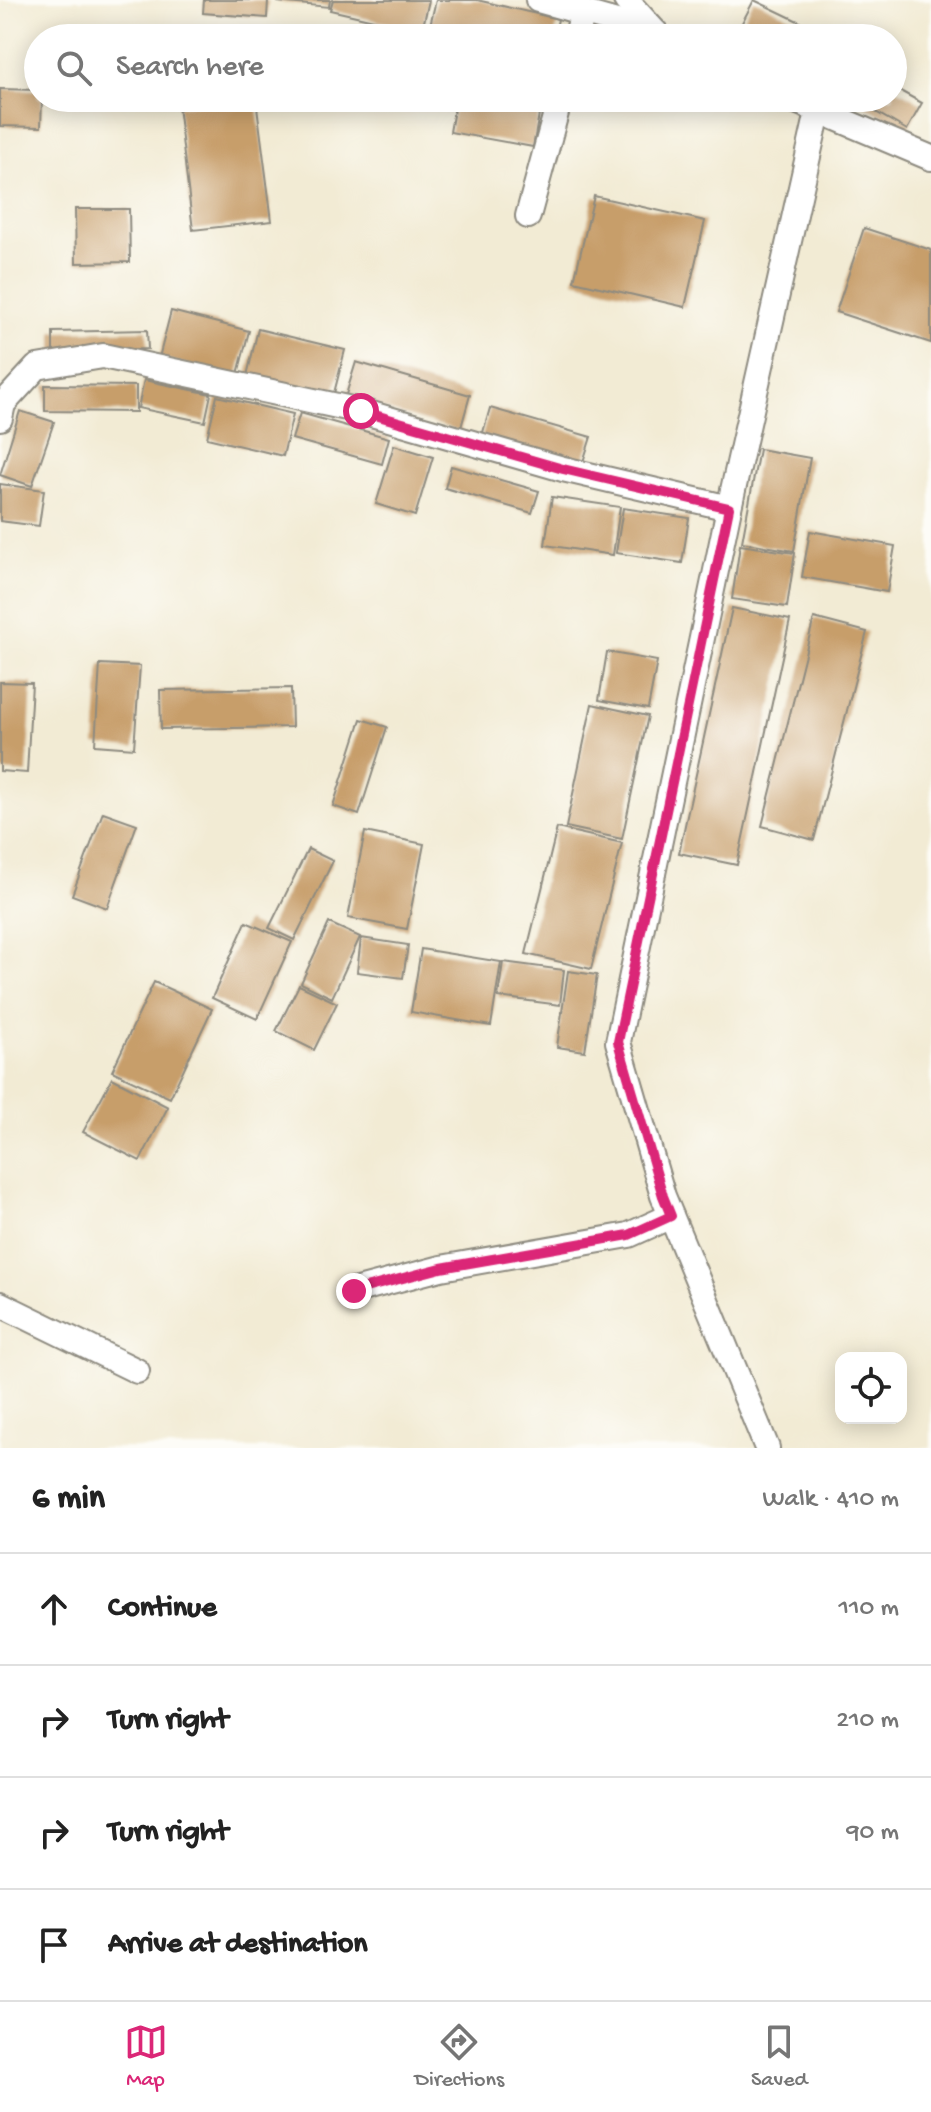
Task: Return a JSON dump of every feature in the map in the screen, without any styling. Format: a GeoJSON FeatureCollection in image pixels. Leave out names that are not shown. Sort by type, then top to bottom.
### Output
{"type":"FeatureCollection","features":[{"type":"Feature","properties":{"kind":"street"},"geometry":{"type":"LineString","coordinates":[[538,0],[620,24]]}},
{"type":"Feature","properties":{"kind":"street"},"geometry":{"type":"LineString","coordinates":[[626,0],[649,24]]}},
{"type":"Feature","properties":{"kind":"street"},"geometry":{"type":"LineString","coordinates":[[580,24],[583,13]]}},
{"type":"Feature","properties":{"kind":"street"},"geometry":{"type":"LineString","coordinates":[[528,216],[556,112]]}},
{"type":"Feature","properties":{"kind":"street"},"geometry":{"type":"LineString","coordinates":[[767,1448],[663,1196],[618,1042],[729,508],[818,112],[931,158]]}},
{"type":"Feature","properties":{"kind":"street"},"geometry":{"type":"LineString","coordinates":[[0,418],[3,404],[37,367],[103,356],[361,411],[563,469],[729,508]]}},
{"type":"Feature","properties":{"kind":"street"},"geometry":{"type":"LineString","coordinates":[[354,1291],[441,1268],[629,1235],[671,1216]]}},
{"type":"Feature","properties":{"kind":"street"},"geometry":{"type":"LineString","coordinates":[[0,1304],[137,1371]]}},
{"type":"Feature","properties":{"kind":"building"},"geometry":{"type":"Polygon","coordinates":[[[204,0],[268,0],[267,18],[203,13],[204,0]]]}},
{"type":"Feature","properties":{"kind":"building"},"geometry":{"type":"Polygon","coordinates":[[[278,0],[330,0],[329,7],[278,0]]]}},
{"type":"Feature","properties":{"kind":"building"},"geometry":{"type":"Polygon","coordinates":[[[333,0],[429,0],[424,24],[391,24],[330,10],[333,0]]]}},
{"type":"Feature","properties":{"kind":"building"},"geometry":{"type":"Polygon","coordinates":[[[436,0],[477,0],[558,19],[557,24],[430,24],[436,0]]]}},
{"type":"Feature","properties":{"kind":"building"},"geometry":{"type":"Polygon","coordinates":[[[754,0],[804,24],[741,24],[754,0]]]}},
{"type":"Feature","properties":{"kind":"building"},"geometry":{"type":"Polygon","coordinates":[[[0,89],[24,90],[24,112],[42,112],[41,127],[0,126],[0,89]]]}},
{"type":"Feature","properties":{"kind":"building"},"geometry":{"type":"Polygon","coordinates":[[[907,95],[922,103],[907,130],[876,112],[907,112],[907,95]]]}},
{"type":"Feature","properties":{"kind":"building"},"geometry":{"type":"Polygon","coordinates":[[[179,112],[258,112],[272,221],[193,230],[179,112]]]}},
{"type":"Feature","properties":{"kind":"building"},"geometry":{"type":"Polygon","coordinates":[[[454,112],[539,112],[533,147],[450,132],[454,112]]]}},
{"type":"Feature","properties":{"kind":"building"},"geometry":{"type":"Polygon","coordinates":[[[594,196],[705,221],[685,307],[574,281],[594,196]]]}},
{"type":"Feature","properties":{"kind":"building"},"geometry":{"type":"Polygon","coordinates":[[[75,209],[129,209],[130,262],[76,263],[75,209]]]}},
{"type":"Feature","properties":{"kind":"building"},"geometry":{"type":"Polygon","coordinates":[[[864,228],[931,250],[931,343],[836,312],[864,228]]]}},
{"type":"Feature","properties":{"kind":"building"},"geometry":{"type":"Polygon","coordinates":[[[171,311],[249,331],[237,378],[159,358],[171,311]]]}},
{"type":"Feature","properties":{"kind":"building"},"geometry":{"type":"Polygon","coordinates":[[[258,329],[345,350],[333,397],[247,376],[258,329]]]}},
{"type":"Feature","properties":{"kind":"building"},"geometry":{"type":"Polygon","coordinates":[[[147,330],[148,349],[53,351],[53,332],[147,330]]]}},
{"type":"Feature","properties":{"kind":"building"},"geometry":{"type":"Polygon","coordinates":[[[356,362],[470,395],[460,431],[345,398],[356,362]]]}},
{"type":"Feature","properties":{"kind":"building"},"geometry":{"type":"Polygon","coordinates":[[[144,380],[211,394],[205,422],[138,408],[144,380]]]}},
{"type":"Feature","properties":{"kind":"building"},"geometry":{"type":"Polygon","coordinates":[[[45,385],[136,386],[136,412],[45,411],[45,385]]]}},
{"type":"Feature","properties":{"kind":"building"},"geometry":{"type":"Polygon","coordinates":[[[217,396],[293,414],[283,456],[207,438],[217,396]]]}},
{"type":"Feature","properties":{"kind":"building"},"geometry":{"type":"Polygon","coordinates":[[[490,408],[591,437],[582,465],[482,436],[490,408]]]}},
{"type":"Feature","properties":{"kind":"building"},"geometry":{"type":"Polygon","coordinates":[[[20,411],[54,422],[32,486],[0,475],[20,411]]]}},
{"type":"Feature","properties":{"kind":"building"},"geometry":{"type":"Polygon","coordinates":[[[300,413],[389,438],[382,464],[292,439],[300,413]]]}},
{"type":"Feature","properties":{"kind":"building"},"geometry":{"type":"Polygon","coordinates":[[[394,445],[433,457],[415,516],[376,504],[394,445]]]}},
{"type":"Feature","properties":{"kind":"building"},"geometry":{"type":"Polygon","coordinates":[[[759,449],[810,458],[794,551],[742,542],[759,449]]]}},
{"type":"Feature","properties":{"kind":"building"},"geometry":{"type":"Polygon","coordinates":[[[451,466],[539,491],[532,513],[445,488],[451,466]]]}},
{"type":"Feature","properties":{"kind":"building"},"geometry":{"type":"Polygon","coordinates":[[[0,484],[44,490],[39,526],[0,521],[0,484]]]}},
{"type":"Feature","properties":{"kind":"building"},"geometry":{"type":"Polygon","coordinates":[[[552,497],[620,507],[613,555],[545,545],[552,497]]]}},
{"type":"Feature","properties":{"kind":"building"},"geometry":{"type":"Polygon","coordinates":[[[623,508],[689,518],[682,563],[616,553],[623,508]]]}},
{"type":"Feature","properties":{"kind":"building"},"geometry":{"type":"Polygon","coordinates":[[[810,531],[895,546],[887,592],[802,577],[810,531]]]}},
{"type":"Feature","properties":{"kind":"building"},"geometry":{"type":"Polygon","coordinates":[[[740,545],[795,553],[787,607],[732,599],[740,545]]]}},
{"type":"Feature","properties":{"kind":"building"},"geometry":{"type":"Polygon","coordinates":[[[732,608],[790,620],[737,865],[679,853],[732,608]]]}},
{"type":"Feature","properties":{"kind":"building"},"geometry":{"type":"Polygon","coordinates":[[[814,618],[867,632],[814,840],[762,826],[814,618]]]}},
{"type":"Feature","properties":{"kind":"building"},"geometry":{"type":"Polygon","coordinates":[[[607,652],[657,661],[648,709],[599,700],[607,652]]]}},
{"type":"Feature","properties":{"kind":"building"},"geometry":{"type":"Polygon","coordinates":[[[100,664],[140,666],[134,748],[95,745],[100,664]]]}},
{"type":"Feature","properties":{"kind":"building"},"geometry":{"type":"Polygon","coordinates":[[[0,682],[32,683],[27,773],[0,771],[0,682]]]}},
{"type":"Feature","properties":{"kind":"building"},"geometry":{"type":"Polygon","coordinates":[[[291,688],[292,727],[161,729],[160,690],[291,688]]]}},
{"type":"Feature","properties":{"kind":"building"},"geometry":{"type":"Polygon","coordinates":[[[592,704],[648,716],[622,839],[566,827],[592,704]]]}},
{"type":"Feature","properties":{"kind":"building"},"geometry":{"type":"Polygon","coordinates":[[[361,719],[387,727],[359,815],[333,806],[361,719]]]}},
{"type":"Feature","properties":{"kind":"building"},"geometry":{"type":"Polygon","coordinates":[[[103,812],[137,824],[107,908],[72,895],[103,812]]]}},
{"type":"Feature","properties":{"kind":"building"},"geometry":{"type":"Polygon","coordinates":[[[557,828],[622,843],[591,969],[526,954],[557,828]]]}},
{"type":"Feature","properties":{"kind":"building"},"geometry":{"type":"Polygon","coordinates":[[[365,832],[424,844],[407,929],[348,918],[365,832]]]}},
{"type":"Feature","properties":{"kind":"building"},"geometry":{"type":"Polygon","coordinates":[[[308,849],[333,861],[294,940],[269,928],[308,849]]]}},
{"type":"Feature","properties":{"kind":"building"},"geometry":{"type":"Polygon","coordinates":[[[246,922],[292,942],[257,1019],[212,998],[246,922]]]}},
{"type":"Feature","properties":{"kind":"building"},"geometry":{"type":"Polygon","coordinates":[[[329,923],[360,937],[332,998],[301,983],[329,923]]]}},
{"type":"Feature","properties":{"kind":"building"},"geometry":{"type":"Polygon","coordinates":[[[361,938],[408,945],[403,978],[357,972],[361,938]]]}},
{"type":"Feature","properties":{"kind":"building"},"geometry":{"type":"Polygon","coordinates":[[[421,949],[501,962],[491,1026],[411,1012],[421,949]]]}},
{"type":"Feature","properties":{"kind":"building"},"geometry":{"type":"Polygon","coordinates":[[[503,962],[564,970],[560,1005],[498,997],[503,962]]]}},
{"type":"Feature","properties":{"kind":"building"},"geometry":{"type":"Polygon","coordinates":[[[568,971],[597,975],[585,1051],[557,1047],[568,971]]]}},
{"type":"Feature","properties":{"kind":"building"},"geometry":{"type":"Polygon","coordinates":[[[154,982],[212,1009],[170,1098],[112,1071],[154,982]]]}},
{"type":"Feature","properties":{"kind":"building"},"geometry":{"type":"Polygon","coordinates":[[[299,985],[337,1003],[314,1050],[276,1031],[299,985]]]}},
{"type":"Feature","properties":{"kind":"building"},"geometry":{"type":"Polygon","coordinates":[[[112,1078],[168,1107],[140,1161],[83,1132],[112,1078]]]}},
{"type":"Feature","properties":{"kind":"route"},"geometry":{"type":"LineString","coordinates":[[354,1291],[441,1268],[629,1235],[671,1216],[618,1042],[729,508],[563,469],[361,411]]}}]}
